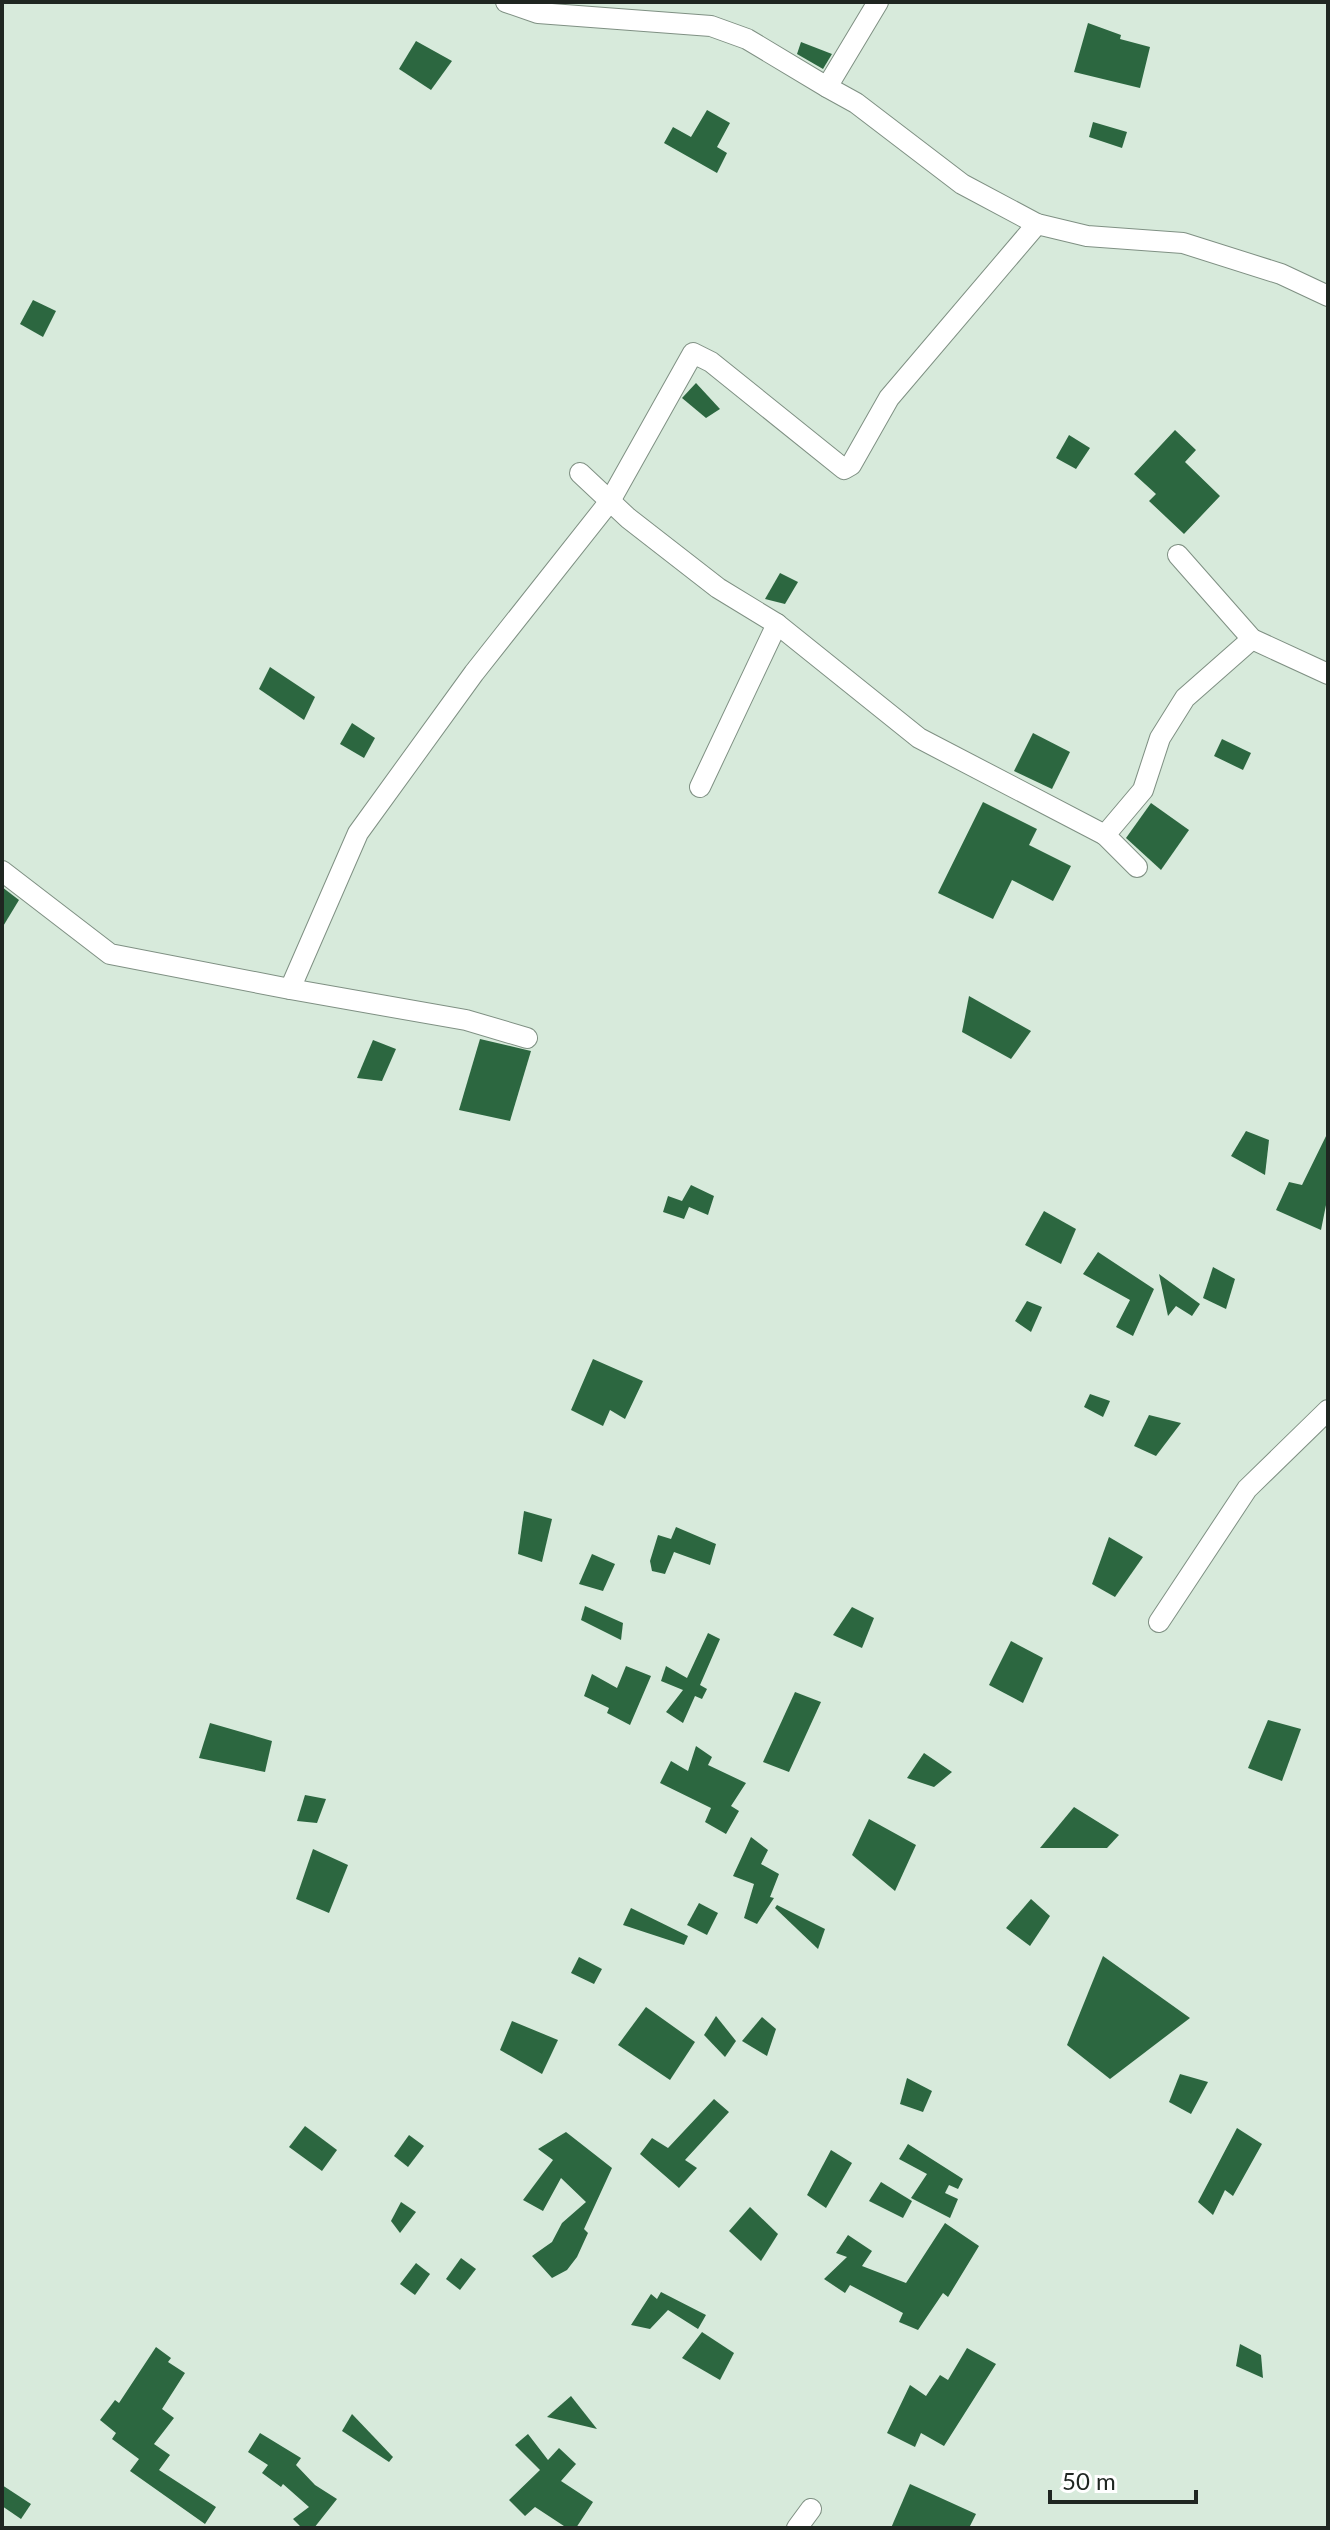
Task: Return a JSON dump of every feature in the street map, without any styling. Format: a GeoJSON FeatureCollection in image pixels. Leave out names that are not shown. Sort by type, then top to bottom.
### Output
{"type":"FeatureCollection","features":[{"type":"Feature","properties":{"kind":"street"},"geometry":{"type":"LineString","coordinates":[[506,2],[538,13],[711,26],[747,39],[856,103],[962,184],[1037,224],[1087,236],[1183,243],[1281,274],[1328,296]]}},
{"type":"Feature","properties":{"kind":"street"},"geometry":{"type":"LineString","coordinates":[[827,87],[878,2]]}},
{"type":"Feature","properties":{"kind":"street"},"geometry":{"type":"LineString","coordinates":[[290,989],[358,833],[474,673],[610,501],[693,353],[711,362],[836,466],[844,469],[851,465],[889,398],[1037,224]]}},
{"type":"Feature","properties":{"kind":"street"},"geometry":{"type":"LineString","coordinates":[[580,473],[718,588],[777,624],[919,738],[1105,835],[1137,867]]}},
{"type":"Feature","properties":{"kind":"street"},"geometry":{"type":"LineString","coordinates":[[1178,555],[1252,639],[1328,674]]}},
{"type":"Feature","properties":{"kind":"street"},"geometry":{"type":"LineString","coordinates":[[700,787],[777,624]]}},
{"type":"Feature","properties":{"kind":"street"},"geometry":{"type":"LineString","coordinates":[[1105,835],[1143,790],[1160,738],[1185,698],[1252,639]]}},
{"type":"Feature","properties":{"kind":"street"},"geometry":{"type":"LineString","coordinates":[[2,871],[110,954],[466,1020],[527,1038]]}},
{"type":"Feature","properties":{"kind":"street"},"geometry":{"type":"LineString","coordinates":[[1159,1622],[1247,1489],[1324,1421]]}},
{"type":"Feature","properties":{"kind":"street"},"geometry":{"type":"LineString","coordinates":[[797,2528],[811,2509]]}},
{"type":"Feature","properties":{"kind":"building"},"geometry":{"type":"Polygon","coordinates":[[[1088,23],[1121,35],[1120,39],[1150,47],[1140,88],[1074,72],[1088,23]]]}},
{"type":"Feature","properties":{"kind":"building"},"geometry":{"type":"Polygon","coordinates":[[[416,41],[452,61],[431,90],[399,69],[416,41]]]}},
{"type":"Feature","properties":{"kind":"building"},"geometry":{"type":"Polygon","coordinates":[[[801,42],[832,54],[823,69],[797,54],[801,42]]]}},
{"type":"Feature","properties":{"kind":"building"},"geometry":{"type":"Polygon","coordinates":[[[707,110],[730,123],[717,147],[727,153],[717,173],[664,143],[673,127],[691,137],[707,110]]]}},
{"type":"Feature","properties":{"kind":"building"},"geometry":{"type":"Polygon","coordinates":[[[1093,122],[1127,132],[1122,148],[1089,137],[1093,122]]]}},
{"type":"Feature","properties":{"kind":"building"},"geometry":{"type":"Polygon","coordinates":[[[33,300],[56,311],[43,337],[20,324],[33,300]]]}},
{"type":"Feature","properties":{"kind":"building"},"geometry":{"type":"Polygon","coordinates":[[[696,383],[720,409],[706,418],[682,398],[696,383]]]}},
{"type":"Feature","properties":{"kind":"building"},"geometry":{"type":"Polygon","coordinates":[[[1175,430],[1196,450],[1185,462],[1220,496],[1184,534],[1149,501],[1156,494],[1134,474],[1175,430]]]}},
{"type":"Feature","properties":{"kind":"building"},"geometry":{"type":"Polygon","coordinates":[[[1069,435],[1090,448],[1076,469],[1056,458],[1069,435]]]}},
{"type":"Feature","properties":{"kind":"building"},"geometry":{"type":"Polygon","coordinates":[[[780,573],[798,582],[785,604],[765,599],[780,573]]]}},
{"type":"Feature","properties":{"kind":"building"},"geometry":{"type":"Polygon","coordinates":[[[270,667],[315,697],[304,720],[259,689],[270,667]]]}},
{"type":"Feature","properties":{"kind":"building"},"geometry":{"type":"Polygon","coordinates":[[[352,723],[375,738],[364,758],[340,744],[352,723]]]}},
{"type":"Feature","properties":{"kind":"building"},"geometry":{"type":"Polygon","coordinates":[[[1033,733],[1070,752],[1052,789],[1014,771],[1033,733]]]}},
{"type":"Feature","properties":{"kind":"building"},"geometry":{"type":"Polygon","coordinates":[[[1222,739],[1251,753],[1243,770],[1214,756],[1222,739]]]}},
{"type":"Feature","properties":{"kind":"building"},"geometry":{"type":"Polygon","coordinates":[[[983,802],[1037,829],[1029,845],[1071,866],[1053,901],[1012,880],[993,919],[938,893],[983,802]]]}},
{"type":"Feature","properties":{"kind":"building"},"geometry":{"type":"Polygon","coordinates":[[[1151,803],[1189,830],[1161,870],[1126,838],[1151,803]]]}},
{"type":"Feature","properties":{"kind":"building"},"geometry":{"type":"Polygon","coordinates":[[[2,887],[19,900],[2,928],[2,887]]]}},
{"type":"Feature","properties":{"kind":"building"},"geometry":{"type":"Polygon","coordinates":[[[969,996],[1031,1031],[1011,1059],[962,1032],[969,996]]]}},
{"type":"Feature","properties":{"kind":"building"},"geometry":{"type":"Polygon","coordinates":[[[480,1039],[531,1051],[510,1121],[459,1110],[480,1039]]]}},
{"type":"Feature","properties":{"kind":"building"},"geometry":{"type":"Polygon","coordinates":[[[373,1040],[396,1049],[382,1081],[357,1078],[373,1040]]]}},
{"type":"Feature","properties":{"kind":"building"},"geometry":{"type":"Polygon","coordinates":[[[1246,1131],[1269,1140],[1265,1175],[1231,1156],[1246,1131]]]}},
{"type":"Feature","properties":{"kind":"building"},"geometry":{"type":"Polygon","coordinates":[[[1328,1132],[1328,1195],[1321,1230],[1276,1210],[1289,1182],[1302,1185],[1328,1132]]]}},
{"type":"Feature","properties":{"kind":"building"},"geometry":{"type":"Polygon","coordinates":[[[691,1185],[714,1196],[708,1215],[689,1207],[684,1219],[663,1212],[668,1196],[682,1201],[691,1185]]]}},
{"type":"Feature","properties":{"kind":"building"},"geometry":{"type":"Polygon","coordinates":[[[1044,1211],[1076,1229],[1061,1264],[1025,1245],[1044,1211]]]}},
{"type":"Feature","properties":{"kind":"building"},"geometry":{"type":"Polygon","coordinates":[[[1098,1252],[1154,1289],[1133,1336],[1116,1327],[1130,1300],[1083,1274],[1098,1252]]]}},
{"type":"Feature","properties":{"kind":"building"},"geometry":{"type":"Polygon","coordinates":[[[1213,1267],[1235,1279],[1226,1309],[1203,1298],[1213,1267]]]}},
{"type":"Feature","properties":{"kind":"building"},"geometry":{"type":"Polygon","coordinates":[[[1159,1274],[1200,1304],[1192,1316],[1176,1306],[1168,1316],[1159,1274]]]}},
{"type":"Feature","properties":{"kind":"building"},"geometry":{"type":"Polygon","coordinates":[[[1027,1301],[1042,1307],[1031,1332],[1015,1321],[1027,1301]]]}},
{"type":"Feature","properties":{"kind":"building"},"geometry":{"type":"Polygon","coordinates":[[[593,1359],[643,1381],[625,1419],[610,1410],[603,1426],[571,1410],[593,1359]]]}},
{"type":"Feature","properties":{"kind":"building"},"geometry":{"type":"Polygon","coordinates":[[[1090,1394],[1110,1401],[1103,1417],[1084,1407],[1090,1394]]]}},
{"type":"Feature","properties":{"kind":"building"},"geometry":{"type":"Polygon","coordinates":[[[1149,1415],[1181,1423],[1156,1456],[1134,1446],[1149,1415]]]}},
{"type":"Feature","properties":{"kind":"building"},"geometry":{"type":"Polygon","coordinates":[[[524,1511],[552,1519],[542,1562],[518,1554],[524,1511]]]}},
{"type":"Feature","properties":{"kind":"building"},"geometry":{"type":"Polygon","coordinates":[[[676,1527],[716,1544],[710,1565],[674,1552],[665,1574],[652,1571],[650,1561],[658,1535],[671,1539],[676,1527]]]}},
{"type":"Feature","properties":{"kind":"building"},"geometry":{"type":"Polygon","coordinates":[[[1109,1537],[1143,1557],[1115,1597],[1092,1584],[1109,1537]]]}},
{"type":"Feature","properties":{"kind":"building"},"geometry":{"type":"Polygon","coordinates":[[[592,1554],[615,1564],[603,1591],[579,1584],[592,1554]]]}},
{"type":"Feature","properties":{"kind":"building"},"geometry":{"type":"Polygon","coordinates":[[[585,1606],[623,1623],[621,1640],[581,1620],[585,1606]]]}},
{"type":"Feature","properties":{"kind":"building"},"geometry":{"type":"Polygon","coordinates":[[[852,1607],[874,1618],[862,1648],[833,1635],[852,1607]]]}},
{"type":"Feature","properties":{"kind":"building"},"geometry":{"type":"Polygon","coordinates":[[[708,1633],[720,1639],[700,1685],[707,1689],[702,1699],[695,1696],[683,1723],[666,1712],[683,1690],[661,1681],[666,1666],[687,1678],[708,1633]]]}},
{"type":"Feature","properties":{"kind":"building"},"geometry":{"type":"Polygon","coordinates":[[[1011,1641],[1043,1658],[1023,1703],[989,1685],[1011,1641]]]}},
{"type":"Feature","properties":{"kind":"building"},"geometry":{"type":"Polygon","coordinates":[[[626,1666],[651,1676],[630,1725],[607,1713],[609,1708],[584,1696],[592,1674],[617,1688],[626,1666]]]}},
{"type":"Feature","properties":{"kind":"building"},"geometry":{"type":"Polygon","coordinates":[[[795,1692],[821,1702],[789,1772],[763,1762],[795,1692]]]}},
{"type":"Feature","properties":{"kind":"building"},"geometry":{"type":"Polygon","coordinates":[[[1268,1720],[1301,1729],[1282,1781],[1248,1768],[1268,1720]]]}},
{"type":"Feature","properties":{"kind":"building"},"geometry":{"type":"Polygon","coordinates":[[[210,1723],[272,1741],[265,1772],[199,1758],[210,1723]]]}},
{"type":"Feature","properties":{"kind":"building"},"geometry":{"type":"Polygon","coordinates":[[[696,1746],[712,1757],[708,1765],[746,1783],[731,1806],[739,1811],[726,1834],[705,1822],[711,1808],[660,1783],[671,1761],[688,1771],[696,1746]]]}},
{"type":"Feature","properties":{"kind":"building"},"geometry":{"type":"Polygon","coordinates":[[[924,1753],[952,1772],[934,1787],[907,1778],[924,1753]]]}},
{"type":"Feature","properties":{"kind":"building"},"geometry":{"type":"Polygon","coordinates":[[[305,1795],[326,1799],[317,1823],[297,1821],[305,1795]]]}},
{"type":"Feature","properties":{"kind":"building"},"geometry":{"type":"Polygon","coordinates":[[[1074,1807],[1119,1835],[1107,1848],[1040,1848],[1074,1807]]]}},
{"type":"Feature","properties":{"kind":"building"},"geometry":{"type":"Polygon","coordinates":[[[869,1819],[916,1845],[895,1891],[852,1855],[869,1819]]]}},
{"type":"Feature","properties":{"kind":"building"},"geometry":{"type":"Polygon","coordinates":[[[751,1837],[768,1850],[761,1864],[779,1874],[770,1897],[774,1898],[757,1924],[744,1918],[754,1884],[733,1876],[751,1837]]]}},
{"type":"Feature","properties":{"kind":"building"},"geometry":{"type":"Polygon","coordinates":[[[313,1849],[348,1865],[329,1913],[296,1899],[313,1849]]]}},
{"type":"Feature","properties":{"kind":"building"},"geometry":{"type":"Polygon","coordinates":[[[1031,1899],[1050,1916],[1030,1946],[1006,1928],[1031,1899]]]}},
{"type":"Feature","properties":{"kind":"building"},"geometry":{"type":"Polygon","coordinates":[[[699,1903],[718,1913],[707,1935],[687,1925],[699,1903]]]}},
{"type":"Feature","properties":{"kind":"building"},"geometry":{"type":"Polygon","coordinates":[[[777,1905],[825,1929],[818,1949],[775,1908],[777,1905]]]}},
{"type":"Feature","properties":{"kind":"building"},"geometry":{"type":"Polygon","coordinates":[[[631,1908],[688,1936],[684,1945],[623,1925],[631,1908]]]}},
{"type":"Feature","properties":{"kind":"building"},"geometry":{"type":"Polygon","coordinates":[[[1103,1956],[1190,2018],[1110,2079],[1067,2045],[1103,1956]]]}},
{"type":"Feature","properties":{"kind":"building"},"geometry":{"type":"Polygon","coordinates":[[[579,1957],[602,1969],[594,1984],[571,1973],[579,1957]]]}},
{"type":"Feature","properties":{"kind":"building"},"geometry":{"type":"Polygon","coordinates":[[[646,2007],[695,2042],[670,2080],[618,2045],[646,2007]]]}},
{"type":"Feature","properties":{"kind":"building"},"geometry":{"type":"Polygon","coordinates":[[[716,2016],[736,2041],[725,2057],[704,2035],[716,2016]]]}},
{"type":"Feature","properties":{"kind":"building"},"geometry":{"type":"Polygon","coordinates":[[[762,2017],[776,2029],[767,2056],[742,2041],[762,2017]]]}},
{"type":"Feature","properties":{"kind":"building"},"geometry":{"type":"Polygon","coordinates":[[[512,2021],[558,2040],[542,2074],[500,2050],[512,2021]]]}},
{"type":"Feature","properties":{"kind":"building"},"geometry":{"type":"Polygon","coordinates":[[[1180,2074],[1208,2082],[1191,2114],[1169,2102],[1180,2074]]]}},
{"type":"Feature","properties":{"kind":"building"},"geometry":{"type":"Polygon","coordinates":[[[907,2078],[932,2091],[923,2112],[900,2104],[907,2078]]]}},
{"type":"Feature","properties":{"kind":"building"},"geometry":{"type":"Polygon","coordinates":[[[714,2099],[729,2112],[685,2160],[697,2168],[679,2188],[640,2154],[652,2138],[668,2148],[714,2099]]]}},
{"type":"Feature","properties":{"kind":"building"},"geometry":{"type":"Polygon","coordinates":[[[305,2126],[337,2150],[322,2171],[289,2147],[305,2126]]]}},
{"type":"Feature","properties":{"kind":"building"},"geometry":{"type":"Polygon","coordinates":[[[1237,2128],[1262,2144],[1233,2196],[1225,2190],[1213,2215],[1198,2202],[1237,2128]]]}},
{"type":"Feature","properties":{"kind":"building"},"geometry":{"type":"Polygon","coordinates":[[[566,2132],[612,2168],[584,2229],[588,2233],[577,2257],[567,2270],[552,2278],[532,2256],[552,2242],[562,2223],[586,2202],[561,2178],[543,2211],[523,2200],[553,2160],[538,2149],[566,2132]]]}},
{"type":"Feature","properties":{"kind":"building"},"geometry":{"type":"Polygon","coordinates":[[[409,2135],[424,2146],[408,2167],[394,2156],[409,2135]]]}},
{"type":"Feature","properties":{"kind":"building"},"geometry":{"type":"Polygon","coordinates":[[[908,2144],[963,2179],[958,2189],[949,2185],[945,2193],[958,2199],[950,2218],[911,2198],[927,2174],[899,2159],[908,2144]]]}},
{"type":"Feature","properties":{"kind":"building"},"geometry":{"type":"Polygon","coordinates":[[[831,2150],[852,2163],[826,2208],[807,2195],[831,2150]]]}},
{"type":"Feature","properties":{"kind":"building"},"geometry":{"type":"Polygon","coordinates":[[[881,2182],[912,2201],[903,2218],[869,2201],[881,2182]]]}},
{"type":"Feature","properties":{"kind":"building"},"geometry":{"type":"Polygon","coordinates":[[[401,2202],[416,2212],[400,2233],[391,2221],[401,2202]]]}},
{"type":"Feature","properties":{"kind":"building"},"geometry":{"type":"Polygon","coordinates":[[[750,2207],[778,2234],[761,2261],[729,2231],[750,2207]]]}},
{"type":"Feature","properties":{"kind":"building"},"geometry":{"type":"Polygon","coordinates":[[[945,2223],[979,2246],[948,2297],[943,2293],[918,2330],[899,2322],[903,2313],[850,2285],[845,2293],[824,2279],[847,2257],[836,2253],[848,2235],[872,2251],[862,2266],[906,2283],[945,2223]]]}},
{"type":"Feature","properties":{"kind":"building"},"geometry":{"type":"Polygon","coordinates":[[[461,2258],[476,2269],[460,2290],[446,2279],[461,2258]]]}},
{"type":"Feature","properties":{"kind":"building"},"geometry":{"type":"Polygon","coordinates":[[[416,2263],[430,2274],[415,2295],[400,2284],[416,2263]]]}},
{"type":"Feature","properties":{"kind":"building"},"geometry":{"type":"Polygon","coordinates":[[[661,2292],[706,2315],[698,2329],[668,2310],[650,2329],[631,2325],[651,2294],[657,2299],[661,2292]]]}},
{"type":"Feature","properties":{"kind":"building"},"geometry":{"type":"Polygon","coordinates":[[[702,2332],[734,2353],[720,2380],[682,2358],[702,2332]]]}},
{"type":"Feature","properties":{"kind":"building"},"geometry":{"type":"Polygon","coordinates":[[[1240,2344],[1261,2355],[1263,2378],[1236,2366],[1240,2344]]]}},
{"type":"Feature","properties":{"kind":"building"},"geometry":{"type":"Polygon","coordinates":[[[156,2347],[171,2358],[168,2362],[185,2373],[162,2409],[174,2418],[154,2444],[170,2455],[159,2470],[216,2507],[205,2524],[130,2471],[139,2459],[112,2439],[116,2433],[100,2420],[115,2400],[119,2403],[156,2347]]]}},
{"type":"Feature","properties":{"kind":"building"},"geometry":{"type":"Polygon","coordinates":[[[967,2348],[996,2364],[944,2446],[921,2433],[915,2447],[887,2433],[910,2385],[926,2396],[940,2375],[948,2380],[967,2348]]]}},
{"type":"Feature","properties":{"kind":"building"},"geometry":{"type":"Polygon","coordinates":[[[571,2396],[597,2429],[547,2417],[571,2396]]]}},
{"type":"Feature","properties":{"kind":"building"},"geometry":{"type":"Polygon","coordinates":[[[352,2414],[393,2457],[389,2462],[342,2431],[352,2414]]]}},
{"type":"Feature","properties":{"kind":"building"},"geometry":{"type":"Polygon","coordinates":[[[260,2433],[301,2458],[296,2465],[315,2485],[337,2499],[314,2528],[302,2528],[293,2519],[309,2507],[283,2484],[281,2487],[262,2473],[268,2465],[248,2452],[260,2433]]]}},
{"type":"Feature","properties":{"kind":"building"},"geometry":{"type":"Polygon","coordinates":[[[528,2434],[548,2460],[559,2448],[576,2464],[561,2481],[593,2502],[576,2528],[567,2528],[535,2507],[525,2516],[509,2500],[540,2470],[515,2445],[528,2434]]]}},
{"type":"Feature","properties":{"kind":"building"},"geometry":{"type":"Polygon","coordinates":[[[910,2484],[976,2514],[969,2528],[891,2528],[910,2484]]]}},
{"type":"Feature","properties":{"kind":"building"},"geometry":{"type":"Polygon","coordinates":[[[2,2485],[31,2504],[21,2519],[2,2506],[2,2485]]]}}]}
